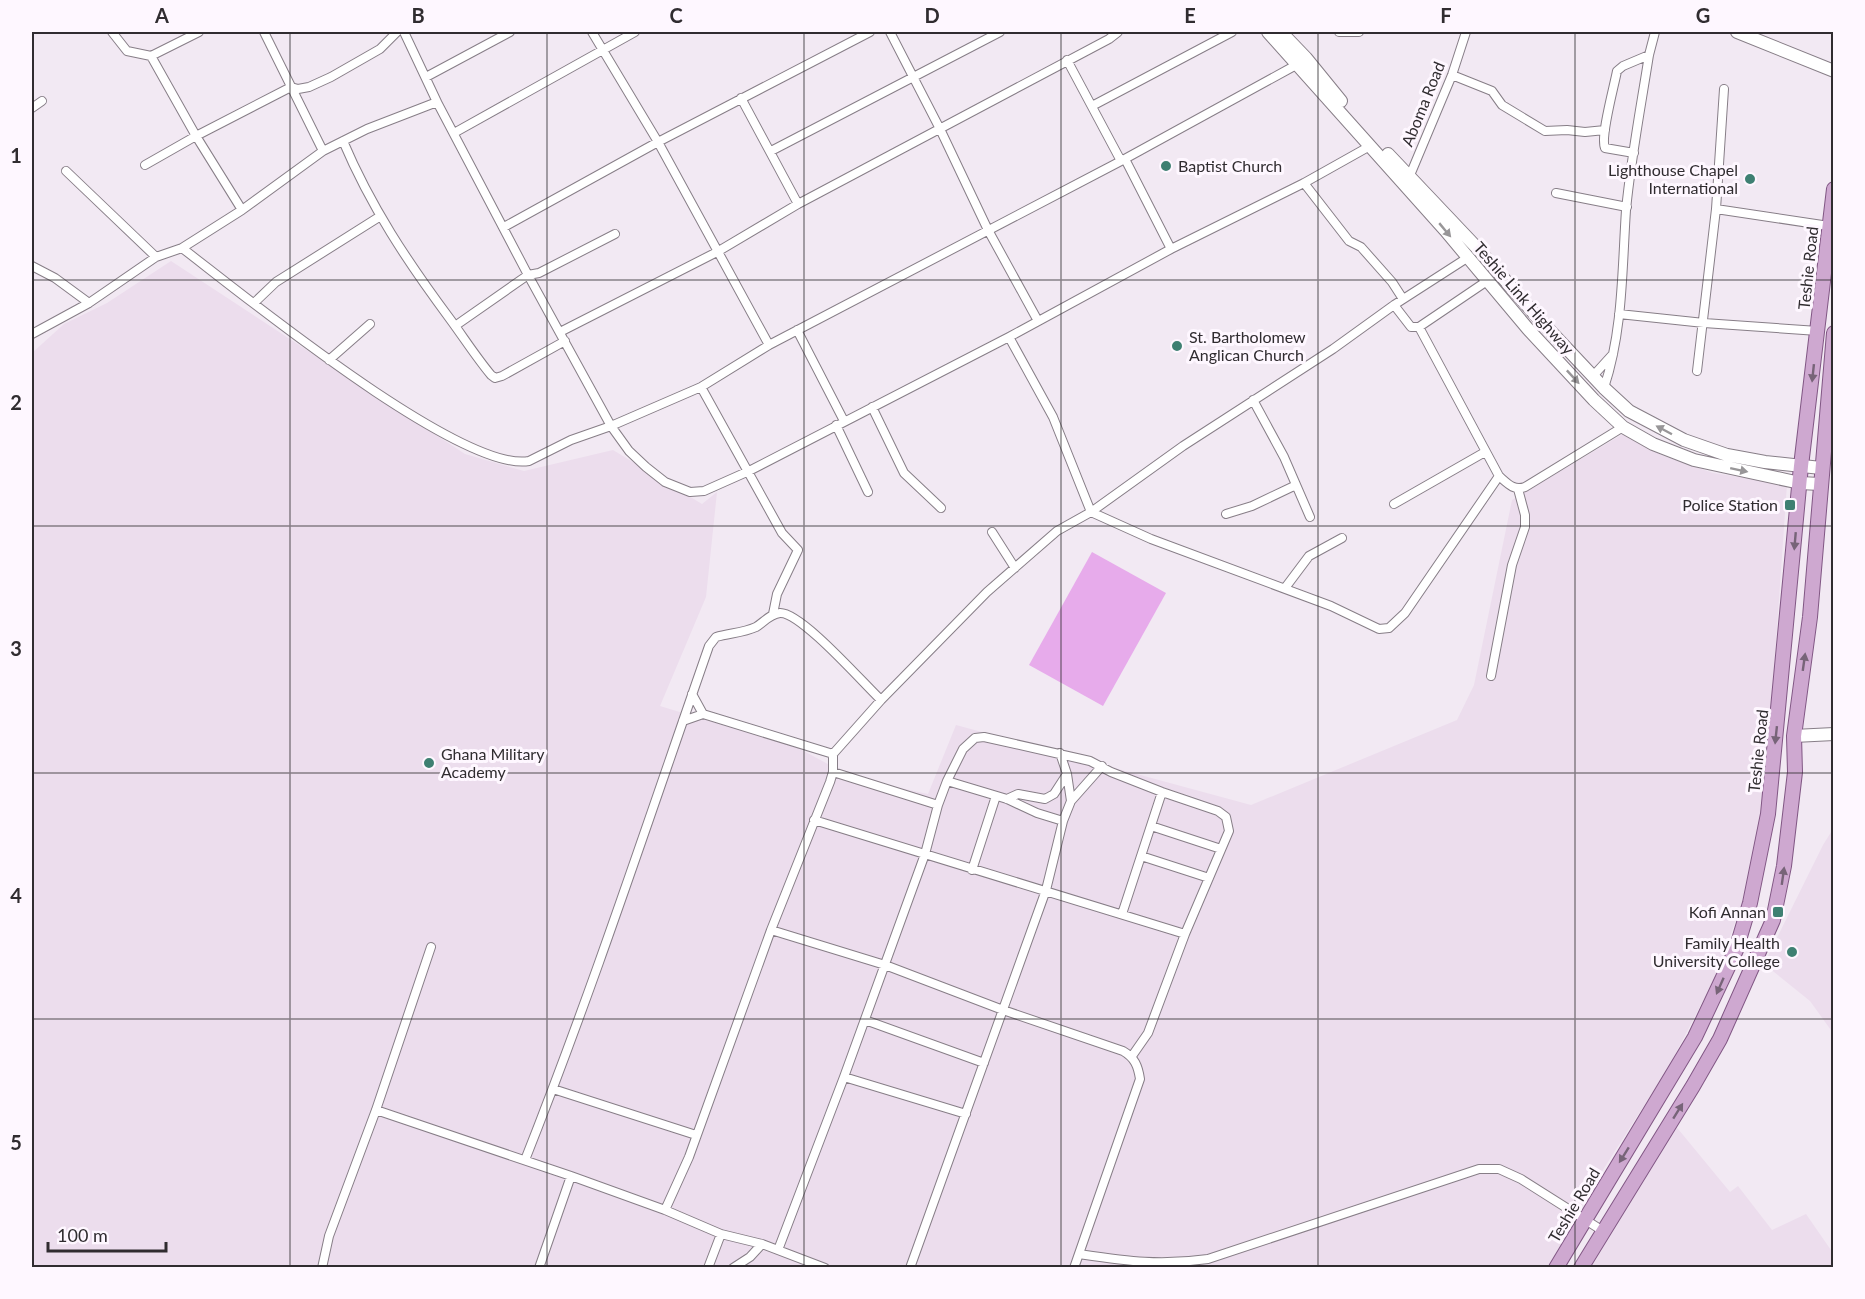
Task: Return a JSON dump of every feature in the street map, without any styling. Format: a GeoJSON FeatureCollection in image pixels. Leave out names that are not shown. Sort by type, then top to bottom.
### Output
{"type":"FeatureCollection","features":[{"type":"Feature","properties":{"kind":"main road","name":"Teshie Link Highway"},"geometry":{"type":"LineString","coordinates":[[1268,32],[1370,146],[1478,249],[1539,319],[1629,411],[1684,440],[1727,455],[1821,468]]}},
{"type":"Feature","properties":{"kind":"main road","name":"Teshie Link Highway"},"geometry":{"type":"LineString","coordinates":[[1281,32],[1306,57],[1376,141],[1467,258],[1528,329],[1594,400],[1623,427],[1653,444],[1694,460],[1800,483],[1820,484]]}},
{"type":"Feature","properties":{"kind":"main road"},"geometry":{"type":"LineString","coordinates":[[1742,32],[1833,71]]}},
{"type":"Feature","properties":{"kind":"main road","name":"Teshie Road"},"geometry":{"type":"LineString","coordinates":[[1556,1268],[1700,1027],[1736,950],[1757,873],[1768,814],[1801,466],[1833,189]]}},
{"type":"Feature","properties":{"kind":"main road"},"geometry":{"type":"LineString","coordinates":[[1581,1268],[1720,1038],[1773,920],[1781,891],[1795,772],[1794,736],[1810,617],[1833,333]]}},
{"type":"Feature","properties":{"kind":"main road"},"geometry":{"type":"LineString","coordinates":[[1794,736],[1833,734]]}},
{"type":"Feature","properties":{"kind":"street"},"geometry":{"type":"LineString","coordinates":[[112,32],[127,51],[151,56],[199,32]]}},
{"type":"Feature","properties":{"kind":"street"},"geometry":{"type":"LineString","coordinates":[[264,32],[323,151]]}},
{"type":"Feature","properties":{"kind":"street"},"geometry":{"type":"LineString","coordinates":[[145,165],[291,87],[298,89],[309,87],[331,77],[380,49],[397,32]]}},
{"type":"Feature","properties":{"kind":"street"},"geometry":{"type":"LineString","coordinates":[[404,32],[437,102],[611,426],[629,451],[646,467],[665,482],[690,492],[704,491],[749,471],[1009,337],[1171,249],[1304,183],[1370,146]]}},
{"type":"Feature","properties":{"kind":"street"},"geometry":{"type":"LineString","coordinates":[[426,77],[510,32]]}},
{"type":"Feature","properties":{"kind":"street"},"geometry":{"type":"LineString","coordinates":[[592,32],[658,142],[769,345]]}},
{"type":"Feature","properties":{"kind":"street"},"geometry":{"type":"LineString","coordinates":[[454,133],[635,32]]}},
{"type":"Feature","properties":{"kind":"street"},"geometry":{"type":"LineString","coordinates":[[504,227],[658,142],[870,32]]}},
{"type":"Feature","properties":{"kind":"street"},"geometry":{"type":"LineString","coordinates":[[890,32],[988,230],[1038,321]]}},
{"type":"Feature","properties":{"kind":"street"},"geometry":{"type":"LineString","coordinates":[[771,151],[1000,32]]}},
{"type":"Feature","properties":{"kind":"street"},"geometry":{"type":"LineString","coordinates":[[561,332],[717,252],[798,204],[1067,60],[1107,35],[1118,32]]}},
{"type":"Feature","properties":{"kind":"street"},"geometry":{"type":"LineString","coordinates":[[1092,106],[1232,32]]}},
{"type":"Feature","properties":{"kind":"street"},"geometry":{"type":"LineString","coordinates":[[1339,32],[1359,32]]}},
{"type":"Feature","properties":{"kind":"street","name":"Aboma Road"},"geometry":{"type":"LineString","coordinates":[[1408,181],[1452,75],[1466,32]]}},
{"type":"Feature","properties":{"kind":"street"},"geometry":{"type":"LineString","coordinates":[[1604,388],[1613,354],[1619,314],[1627,207],[1649,55],[1655,32]]}},
{"type":"Feature","properties":{"kind":"street"},"geometry":{"type":"LineString","coordinates":[[1634,153],[1605,148],[1603,143],[1617,71],[1649,55]]}},
{"type":"Feature","properties":{"kind":"street"},"geometry":{"type":"LineString","coordinates":[[151,56],[196,136],[242,210]]}},
{"type":"Feature","properties":{"kind":"street"},"geometry":{"type":"LineString","coordinates":[[1067,60],[1171,249]]}},
{"type":"Feature","properties":{"kind":"street"},"geometry":{"type":"LineString","coordinates":[[182,248],[329,360],[394,405],[484,453],[513,462],[529,461],[571,440],[611,426],[701,387],[769,345],[1123,160],[1299,64]]}},
{"type":"Feature","properties":{"kind":"street"},"geometry":{"type":"LineString","coordinates":[[1452,75],[1492,91],[1502,105],[1545,131],[1605,130]]}},
{"type":"Feature","properties":{"kind":"street"},"geometry":{"type":"LineString","coordinates":[[1697,371],[1716,209],[1724,89]]}},
{"type":"Feature","properties":{"kind":"street"},"geometry":{"type":"LineString","coordinates":[[741,98],[798,204]]}},
{"type":"Feature","properties":{"kind":"street"},"geometry":{"type":"LineString","coordinates":[[32,108],[42,101]]}},
{"type":"Feature","properties":{"kind":"street"},"geometry":{"type":"LineString","coordinates":[[32,334],[89,303],[156,257],[182,248],[242,210],[323,151],[437,102]]}},
{"type":"Feature","properties":{"kind":"street"},"geometry":{"type":"LineString","coordinates":[[343,141],[358,177],[379,217],[466,345],[491,375],[495,378],[502,376],[565,341]]}},
{"type":"Feature","properties":{"kind":"street"},"geometry":{"type":"LineString","coordinates":[[66,171],[156,257]]}},
{"type":"Feature","properties":{"kind":"street"},"geometry":{"type":"LineString","coordinates":[[1304,183],[1349,241],[1361,247],[1377,264],[1403,299]]}},
{"type":"Feature","properties":{"kind":"street"},"geometry":{"type":"LineString","coordinates":[[1556,193],[1627,207]]}},
{"type":"Feature","properties":{"kind":"street"},"geometry":{"type":"LineString","coordinates":[[1716,209],[1829,226]]}},
{"type":"Feature","properties":{"kind":"street"},"geometry":{"type":"LineString","coordinates":[[254,303],[276,282],[379,217]]}},
{"type":"Feature","properties":{"kind":"street"},"geometry":{"type":"LineString","coordinates":[[455,326],[528,275],[539,273],[615,234]]}},
{"type":"Feature","properties":{"kind":"street"},"geometry":{"type":"LineString","coordinates":[[665,1210],[685,1166],[771,930],[833,772],[833,754],[881,700],[987,592],[1057,531],[1091,512],[1183,446],[1333,349],[1394,305],[1467,258]]}},
{"type":"Feature","properties":{"kind":"street"},"geometry":{"type":"LineString","coordinates":[[32,266],[64,284],[89,303]]}},
{"type":"Feature","properties":{"kind":"street"},"geometry":{"type":"LineString","coordinates":[[1394,305],[1411,327],[1419,327],[1487,281]]}},
{"type":"Feature","properties":{"kind":"street"},"geometry":{"type":"LineString","coordinates":[[1619,314],[1818,331]]}},
{"type":"Feature","properties":{"kind":"street"},"geometry":{"type":"LineString","coordinates":[[329,360],[370,324]]}},
{"type":"Feature","properties":{"kind":"street"},"geometry":{"type":"LineString","coordinates":[[1419,327],[1485,452],[1499,476],[1511,487],[1518,489],[1526,487],[1623,427]]}},
{"type":"Feature","properties":{"kind":"street"},"geometry":{"type":"LineString","coordinates":[[797,330],[840,423],[868,492]]}},
{"type":"Feature","properties":{"kind":"street"},"geometry":{"type":"LineString","coordinates":[[1009,337],[1053,417],[1091,512],[1151,539],[1285,588],[1379,628],[1389,628],[1405,613],[1499,476]]}},
{"type":"Feature","properties":{"kind":"street"},"geometry":{"type":"LineString","coordinates":[[1593,376],[1613,354]]}},
{"type":"Feature","properties":{"kind":"street"},"geometry":{"type":"LineString","coordinates":[[701,387],[782,533],[798,550],[777,594],[773,614]]}},
{"type":"Feature","properties":{"kind":"street"},"geometry":{"type":"LineString","coordinates":[[1253,400],[1284,457],[1294,486],[1310,517]]}},
{"type":"Feature","properties":{"kind":"street"},"geometry":{"type":"LineString","coordinates":[[872,407],[904,473],[941,508]]}},
{"type":"Feature","properties":{"kind":"street"},"geometry":{"type":"LineString","coordinates":[[1394,504],[1485,452]]}},
{"type":"Feature","properties":{"kind":"street"},"geometry":{"type":"LineString","coordinates":[[1226,514],[1252,506],[1294,486]]}},
{"type":"Feature","properties":{"kind":"street"},"geometry":{"type":"LineString","coordinates":[[1491,676],[1512,565],[1525,527],[1525,515],[1518,489]]}},
{"type":"Feature","properties":{"kind":"street"},"geometry":{"type":"LineString","coordinates":[[992,532],[1015,568]]}},
{"type":"Feature","properties":{"kind":"street"},"geometry":{"type":"LineString","coordinates":[[1285,588],[1309,556],[1341,538]]}},
{"type":"Feature","properties":{"kind":"street"},"geometry":{"type":"LineString","coordinates":[[525,1160],[554,1089],[709,646],[716,637],[743,632],[758,626],[773,614],[782,613],[792,616],[812,631],[881,700]]}},
{"type":"Feature","properties":{"kind":"street"},"geometry":{"type":"LineString","coordinates":[[692,694],[703,714]]}},
{"type":"Feature","properties":{"kind":"street"},"geometry":{"type":"LineString","coordinates":[[683,721],[703,714],[833,754]]}},
{"type":"Feature","properties":{"kind":"street"},"geometry":{"type":"LineString","coordinates":[[778,1250],[925,854],[947,781],[963,748],[975,738],[1060,753],[1102,766],[1111,772],[1162,792],[1218,811],[1226,817],[1229,831],[1185,934],[1148,1033],[1132,1056]]}},
{"type":"Feature","properties":{"kind":"street"},"geometry":{"type":"LineString","coordinates":[[1060,753],[1067,774],[1071,801]]}},
{"type":"Feature","properties":{"kind":"street"},"geometry":{"type":"LineString","coordinates":[[910,1268],[1046,890],[1063,821],[1071,801],[1102,766]]}},
{"type":"Feature","properties":{"kind":"street"},"geometry":{"type":"LineString","coordinates":[[833,772],[938,805]]}},
{"type":"Feature","properties":{"kind":"street"},"geometry":{"type":"LineString","coordinates":[[1007,799],[1018,794],[1044,799],[1054,794],[1067,774]]}},
{"type":"Feature","properties":{"kind":"street"},"geometry":{"type":"LineString","coordinates":[[947,781],[1007,799],[1037,813],[1063,821]]}},
{"type":"Feature","properties":{"kind":"street"},"geometry":{"type":"LineString","coordinates":[[1122,914],[1162,792]]}},
{"type":"Feature","properties":{"kind":"street"},"geometry":{"type":"LineString","coordinates":[[972,870],[996,796]]}},
{"type":"Feature","properties":{"kind":"street"},"geometry":{"type":"LineString","coordinates":[[814,820],[1185,934]]}},
{"type":"Feature","properties":{"kind":"street"},"geometry":{"type":"LineString","coordinates":[[1151,826],[1221,849]]}},
{"type":"Feature","properties":{"kind":"street"},"geometry":{"type":"LineString","coordinates":[[1141,856],[1209,878]]}},
{"type":"Feature","properties":{"kind":"street"},"geometry":{"type":"LineString","coordinates":[[771,930],[885,965],[1132,1056],[1138,1066],[1140,1079],[1074,1268]]}},
{"type":"Feature","properties":{"kind":"street"},"geometry":{"type":"LineString","coordinates":[[322,1268],[329,1236],[376,1110],[431,947]]}},
{"type":"Feature","properties":{"kind":"street"},"geometry":{"type":"LineString","coordinates":[[865,1020],[984,1063]]}},
{"type":"Feature","properties":{"kind":"street"},"geometry":{"type":"LineString","coordinates":[[844,1077],[966,1114]]}},
{"type":"Feature","properties":{"kind":"street"},"geometry":{"type":"LineString","coordinates":[[554,1089],[696,1135]]}},
{"type":"Feature","properties":{"kind":"street"},"geometry":{"type":"LineString","coordinates":[[376,1110],[571,1176],[665,1210],[721,1234],[762,1244],[825,1268]]}},
{"type":"Feature","properties":{"kind":"street"},"geometry":{"type":"LineString","coordinates":[[1079,1254],[1155,1264],[1178,1264],[1208,1259],[1479,1169],[1499,1169],[1521,1179],[1603,1231]]}},
{"type":"Feature","properties":{"kind":"street"},"geometry":{"type":"LineString","coordinates":[[539,1268],[571,1176]]}},
{"type":"Feature","properties":{"kind":"street"},"geometry":{"type":"LineString","coordinates":[[708,1268],[721,1234]]}},
{"type":"Feature","properties":{"kind":"street"},"geometry":{"type":"LineString","coordinates":[[733,1268],[750,1257],[762,1244]]}},
{"type":"Feature","properties":{"kind":"street"},"geometry":{"type":"LineString","coordinates":[[1099,1257],[1100,1268]]}},
{"type":"Feature","properties":{"kind":"shaded area","name":"Ghana Military Academy"},"geometry":{"type":"Polygon","coordinates":[[[171,261],[465,454],[524,471],[613,450],[702,504],[717,492],[706,597],[660,706],[798,748],[854,778],[928,794],[956,725],[1251,805],[1457,720],[1474,685],[1512,500],[1623,434],[1661,455],[1713,473],[1787,484],[1766,787],[1755,854],[1741,905],[1717,974],[1668,1068],[1592,1187],[1550,1267],[32,1267],[32,353],[64,324],[107,303],[171,261]]]}},
{"type":"Feature","properties":{"kind":"shaded area"},"geometry":{"type":"Polygon","coordinates":[[[1092,552],[1166,593],[1103,706],[1029,665],[1092,552]]]}},
{"type":"Feature","properties":{"kind":"shaded area"},"geometry":{"type":"Polygon","coordinates":[[[1833,829],[1833,1033],[1810,1001],[1764,964],[1833,829]]]}},
{"type":"Feature","properties":{"kind":"shaded area"},"geometry":{"type":"Polygon","coordinates":[[[1674,1124],[1730,1192],[1738,1186],[1772,1230],[1806,1214],[1833,1253],[1833,1267],[1588,1268],[1674,1124]]]}},
{"type":"Feature","properties":{"kind":"place","name":"Baptist Church"},"geometry":{"type":"Point","coordinates":[1166,166]}},
{"type":"Feature","properties":{"kind":"place","name":"Lighthouse Chapel International"},"geometry":{"type":"Point","coordinates":[1750,179]}},
{"type":"Feature","properties":{"kind":"place","name":"St. Bartholomew Anglican Church"},"geometry":{"type":"Point","coordinates":[1177,346]}},
{"type":"Feature","properties":{"kind":"place","name":"Police Station"},"geometry":{"type":"Point","coordinates":[1790,505]}},
{"type":"Feature","properties":{"kind":"place","name":"Ghana Military Academy"},"geometry":{"type":"Point","coordinates":[429,763]}},
{"type":"Feature","properties":{"kind":"place","name":"Kofi Annan"},"geometry":{"type":"Point","coordinates":[1778,912]}},
{"type":"Feature","properties":{"kind":"place","name":"Family Health University College"},"geometry":{"type":"Point","coordinates":[1792,952]}}]}
